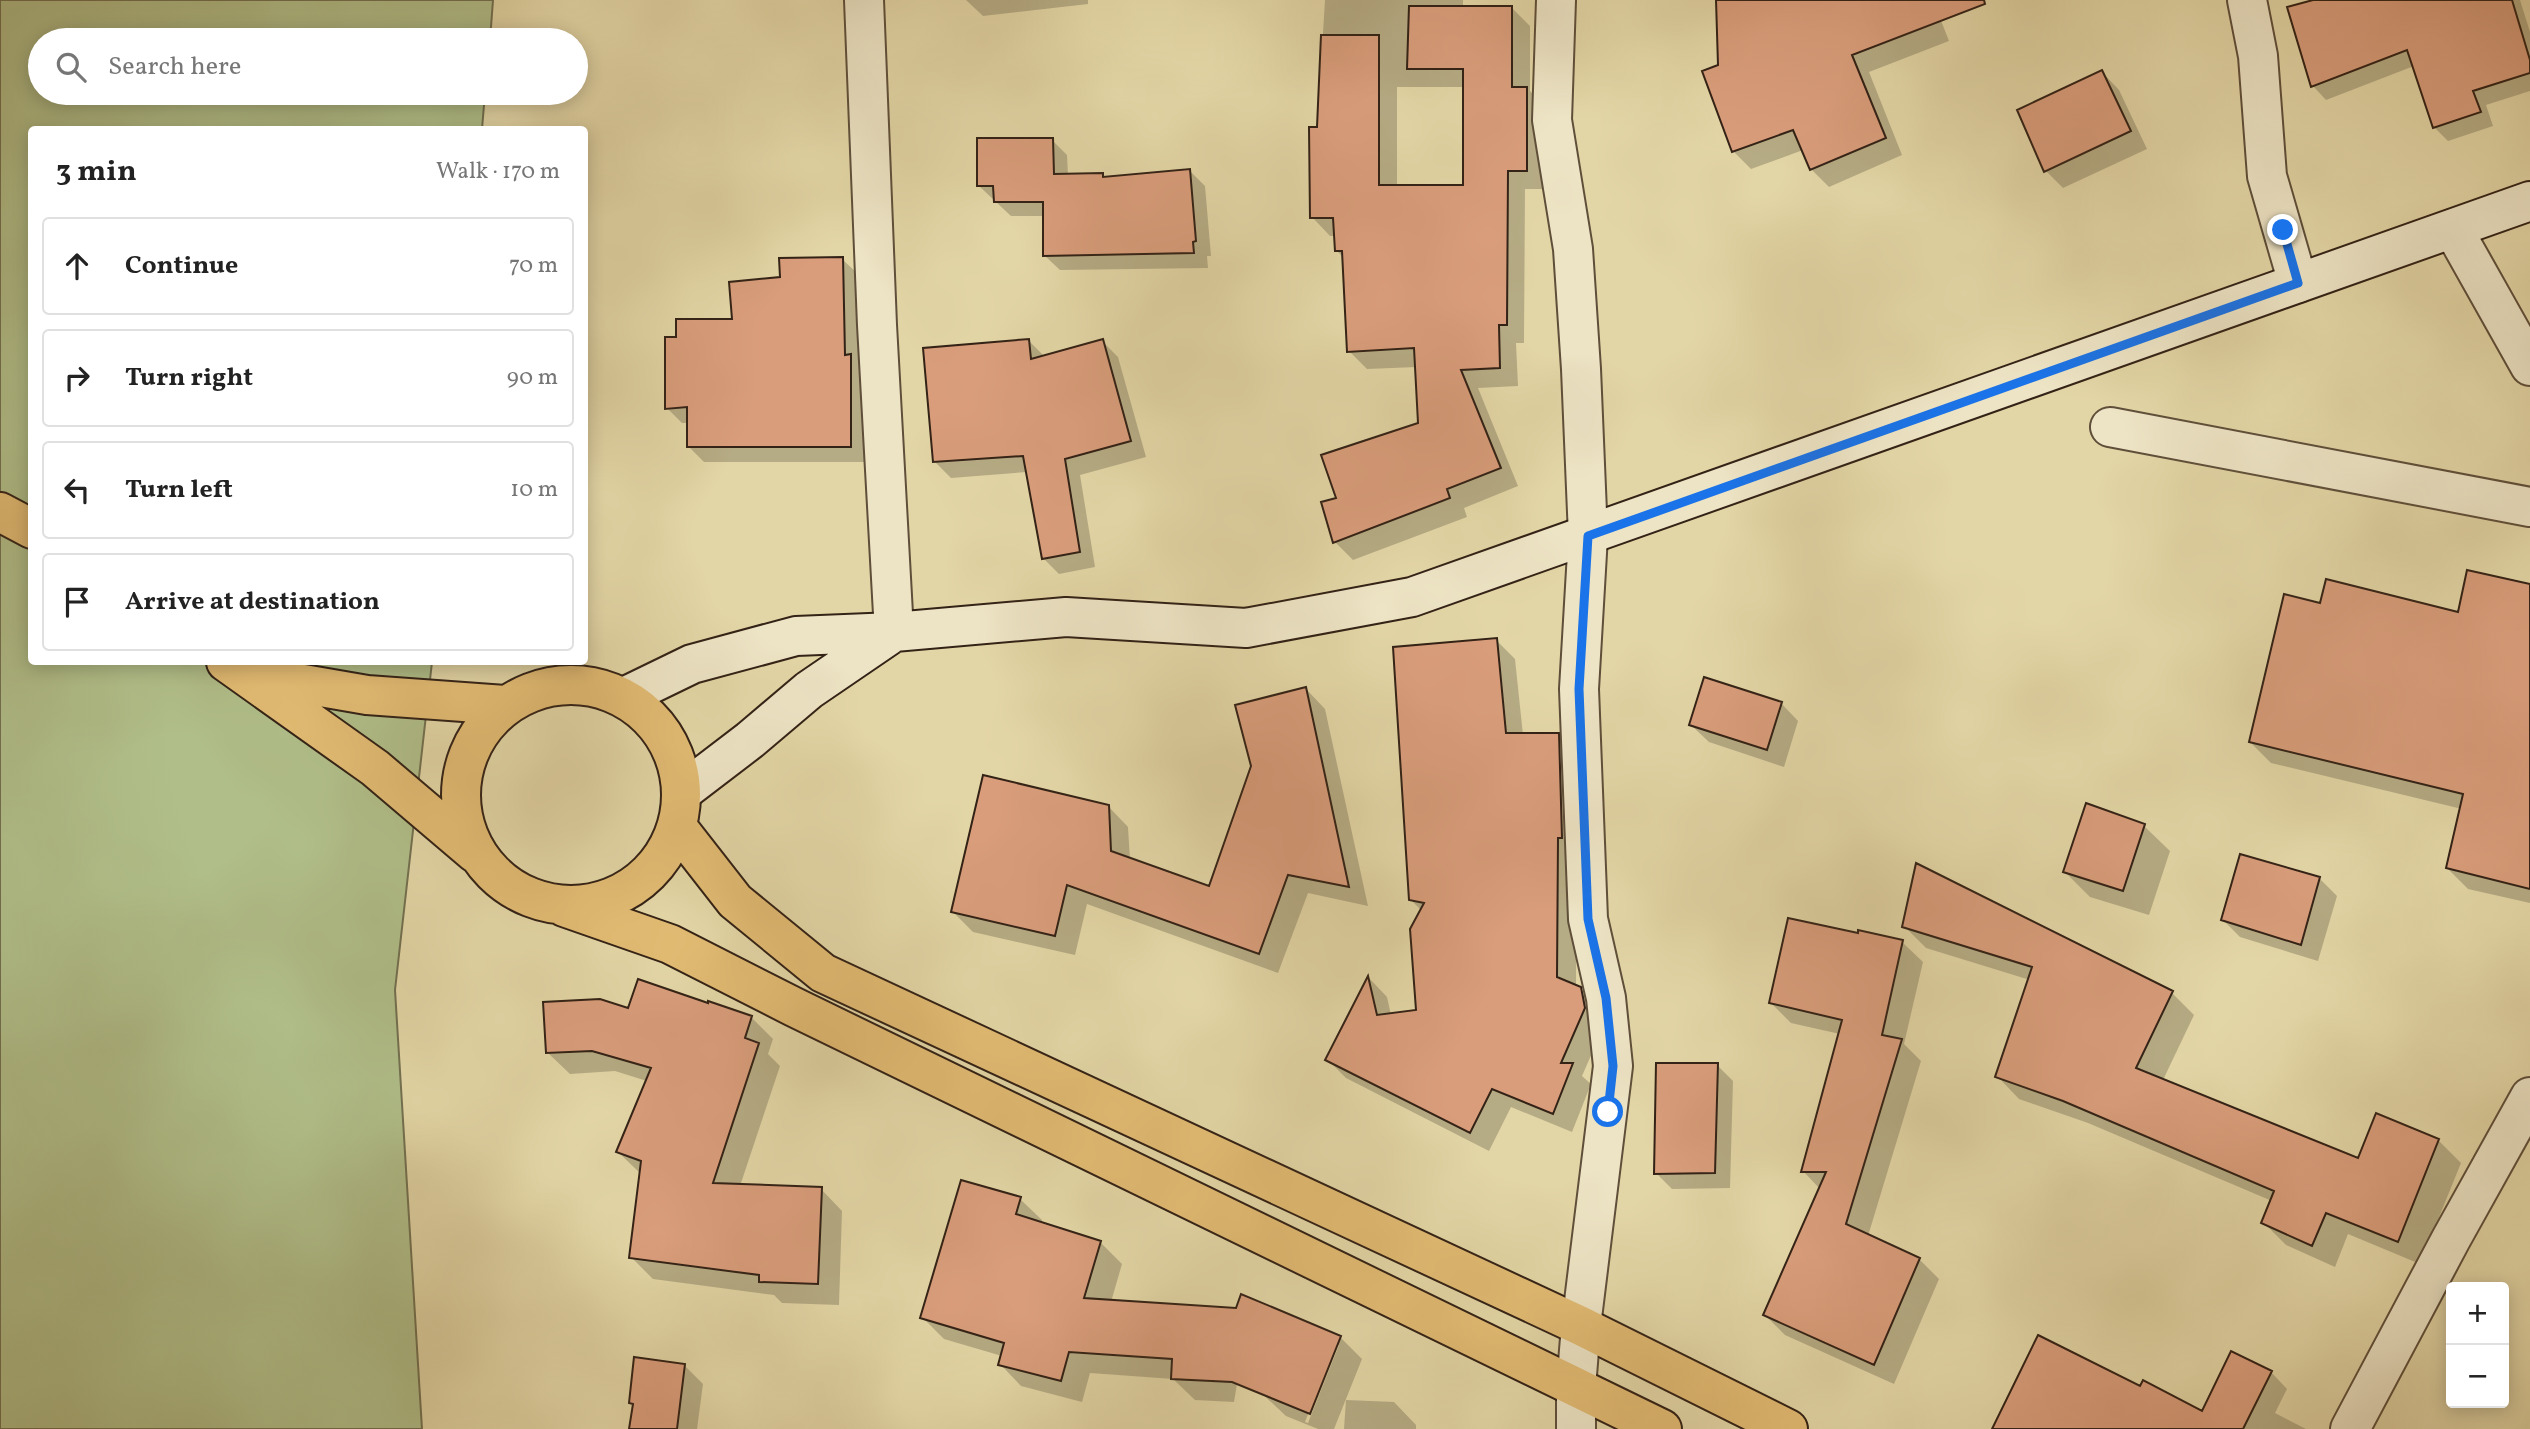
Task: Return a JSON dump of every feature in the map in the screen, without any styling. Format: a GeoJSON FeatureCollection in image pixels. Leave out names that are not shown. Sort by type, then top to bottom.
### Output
{"type":"FeatureCollection","features":[{"type":"Feature","properties":{"kind":"highway"},"geometry":{"type":"LineString","coordinates":[[0,512],[28,527]]}},
{"type":"Feature","properties":{"kind":"highway"},"geometry":{"type":"LineString","coordinates":[[234,667],[367,695],[505,705]]}},
{"type":"Feature","properties":{"kind":"highway"},"geometry":{"type":"LineString","coordinates":[[234,667],[375,768],[475,853],[499,880],[529,899],[564,907],[670,944],[806,1013],[1662,1429]]}},
{"type":"Feature","properties":{"kind":"highway"},"geometry":{"type":"LineString","coordinates":[[475,853],[462,814],[462,773],[477,735],[505,705],[533,690],[564,684],[594,687],[624,697],[647,713],[665,737],[678,763],[680,810],[661,861],[635,887],[601,903],[564,907]]}},
{"type":"Feature","properties":{"kind":"highway"},"geometry":{"type":"LineString","coordinates":[[680,810],[735,901],[823,973],[1581,1326],[1788,1429]]}},
{"type":"Feature","properties":{"kind":"street"},"geometry":{"type":"LineString","coordinates":[[864,0],[877,325],[894,632]]}},
{"type":"Feature","properties":{"kind":"street"},"geometry":{"type":"LineString","coordinates":[[1570,0],[1555,18],[1552,120],[1573,249],[1581,369],[1588,536],[1579,689],[1588,919],[1606,998],[1613,1066],[1581,1326],[1576,1429]]}},
{"type":"Feature","properties":{"kind":"street"},"geometry":{"type":"LineString","coordinates":[[2247,0],[2258,56],[2267,176],[2298,283]]}},
{"type":"Feature","properties":{"kind":"street"},"geometry":{"type":"LineString","coordinates":[[624,697],[692,664],[796,636],[894,632],[1066,617],[1246,628],[1412,597],[2530,201]]}},
{"type":"Feature","properties":{"kind":"street"},"geometry":{"type":"LineString","coordinates":[[2453,229],[2530,366]]}},
{"type":"Feature","properties":{"kind":"street"},"geometry":{"type":"LineString","coordinates":[[2110,427],[2530,507]]}},
{"type":"Feature","properties":{"kind":"street"},"geometry":{"type":"LineString","coordinates":[[680,810],[750,740],[809,690],[894,632]]}},
{"type":"Feature","properties":{"kind":"street"},"geometry":{"type":"LineString","coordinates":[[2350,1429],[2530,1097]]}},
{"type":"Feature","properties":{"kind":"green space"},"geometry":{"type":"Polygon","coordinates":[[[0,0],[493,0],[491,28],[28,28],[28,105],[484,105],[482,126],[28,126],[28,665],[432,665],[395,990],[422,1429],[0,1429],[0,0]]]}},
{"type":"Feature","properties":{"kind":"building"},"geometry":{"type":"Polygon","coordinates":[[[1716,0],[1984,0],[1985,4],[1852,55],[1886,138],[1810,170],[1793,130],[1732,152],[1702,71],[1718,65],[1716,0]]]}},
{"type":"Feature","properties":{"kind":"building"},"geometry":{"type":"Polygon","coordinates":[[[2313,0],[2512,0],[2530,60],[2530,73],[2473,91],[2481,112],[2433,128],[2407,50],[2311,87],[2287,7],[2313,0]]]}},
{"type":"Feature","properties":{"kind":"building"},"geometry":{"type":"Polygon","coordinates":[[[1409,6],[1512,6],[1512,87],[1527,87],[1527,171],[1508,171],[1507,325],[1499,325],[1500,368],[1461,370],[1501,468],[1447,489],[1450,498],[1333,543],[1321,502],[1336,498],[1321,455],[1418,423],[1414,348],[1347,352],[1342,251],[1335,251],[1333,218],[1310,218],[1309,127],[1317,127],[1321,35],[1379,35],[1379,185],[1463,185],[1463,69],[1407,69],[1409,6]]]}},
{"type":"Feature","properties":{"kind":"building"},"geometry":{"type":"Polygon","coordinates":[[[2102,70],[2131,131],[2044,172],[2017,110],[2102,70]]]}},
{"type":"Feature","properties":{"kind":"building"},"geometry":{"type":"Polygon","coordinates":[[[977,138],[1053,138],[1054,174],[1103,173],[1103,177],[1190,169],[1196,241],[1193,242],[1194,253],[1043,256],[1043,202],[994,202],[993,186],[977,186],[977,138]]]}},
{"type":"Feature","properties":{"kind":"building"},"geometry":{"type":"Polygon","coordinates":[[[843,257],[845,355],[851,354],[851,447],[687,447],[687,407],[665,409],[665,337],[676,337],[676,319],[732,319],[729,282],[780,277],[779,258],[843,257]]]}},
{"type":"Feature","properties":{"kind":"building"},"geometry":{"type":"Polygon","coordinates":[[[1029,339],[1031,359],[1103,339],[1131,441],[1065,459],[1080,552],[1042,559],[1023,456],[933,462],[923,348],[1029,339]]]}},
{"type":"Feature","properties":{"kind":"building"},"geometry":{"type":"Polygon","coordinates":[[[2467,570],[2530,584],[2530,889],[2446,868],[2463,794],[2249,742],[2284,594],[2320,603],[2326,579],[2458,612],[2467,570]]]}},
{"type":"Feature","properties":{"kind":"building"},"geometry":{"type":"Polygon","coordinates":[[[1497,638],[1506,733],[1559,733],[1562,838],[1558,838],[1557,977],[1581,987],[1585,1008],[1561,1063],[1573,1063],[1553,1114],[1492,1089],[1470,1133],[1325,1060],[1368,976],[1377,1015],[1416,1010],[1410,929],[1424,903],[1409,900],[1393,647],[1497,638]]]}},
{"type":"Feature","properties":{"kind":"building"},"geometry":{"type":"Polygon","coordinates":[[[1704,677],[1782,702],[1767,750],[1689,725],[1704,677]]]}},
{"type":"Feature","properties":{"kind":"building"},"geometry":{"type":"Polygon","coordinates":[[[1306,687],[1349,887],[1288,875],[1259,954],[1067,885],[1055,936],[951,912],[983,775],[1109,805],[1111,851],[1209,886],[1251,766],[1235,705],[1306,687]]]}},
{"type":"Feature","properties":{"kind":"building"},"geometry":{"type":"Polygon","coordinates":[[[2086,803],[2145,824],[2123,891],[2063,872],[2086,803]]]}},
{"type":"Feature","properties":{"kind":"building"},"geometry":{"type":"Polygon","coordinates":[[[2240,854],[2320,877],[2301,945],[2221,920],[2240,854]]]}},
{"type":"Feature","properties":{"kind":"building"},"geometry":{"type":"Polygon","coordinates":[[[1916,863],[2173,991],[2136,1068],[2358,1158],[2376,1113],[2439,1139],[2398,1242],[2326,1213],[2312,1246],[2261,1223],[2274,1191],[2063,1101],[1995,1077],[2032,967],[1902,927],[1916,863]]]}},
{"type":"Feature","properties":{"kind":"building"},"geometry":{"type":"Polygon","coordinates":[[[1788,918],[1903,940],[1882,1035],[1902,1039],[1846,1224],[1920,1258],[1874,1365],[1763,1315],[1826,1172],[1801,1172],[1842,1020],[1769,1003],[1788,918]]]}},
{"type":"Feature","properties":{"kind":"building"},"geometry":{"type":"Polygon","coordinates":[[[638,979],[752,1016],[745,1038],[759,1043],[713,1183],[822,1187],[818,1284],[759,1282],[759,1275],[629,1258],[641,1161],[616,1152],[651,1068],[592,1051],[546,1053],[543,1002],[600,999],[628,1008],[638,979]]]}},
{"type":"Feature","properties":{"kind":"building"},"geometry":{"type":"Polygon","coordinates":[[[1656,1063],[1718,1063],[1715,1173],[1654,1174],[1656,1063]]]}},
{"type":"Feature","properties":{"kind":"building"},"geometry":{"type":"Polygon","coordinates":[[[961,1180],[1021,1197],[1016,1214],[1101,1241],[1084,1298],[1236,1308],[1241,1294],[1341,1336],[1310,1414],[1232,1382],[1171,1379],[1172,1359],[1069,1352],[1061,1381],[998,1365],[1004,1343],[920,1318],[961,1180]]]}},
{"type":"Feature","properties":{"kind":"building"},"geometry":{"type":"Polygon","coordinates":[[[2038,1335],[2140,1386],[2143,1380],[2202,1411],[2231,1351],[2272,1371],[2243,1429],[1992,1429],[2038,1335]]]}},
{"type":"Feature","properties":{"kind":"building"},"geometry":{"type":"Polygon","coordinates":[[[634,1357],[685,1364],[677,1429],[629,1429],[633,1404],[629,1403],[634,1357]]]}},
{"type":"Feature","properties":{"kind":"route"},"geometry":{"type":"LineString","coordinates":[[1608,1112],[1613,1066],[1606,998],[1588,919],[1579,689],[1588,536],[2298,283],[2283,230]]}}]}
